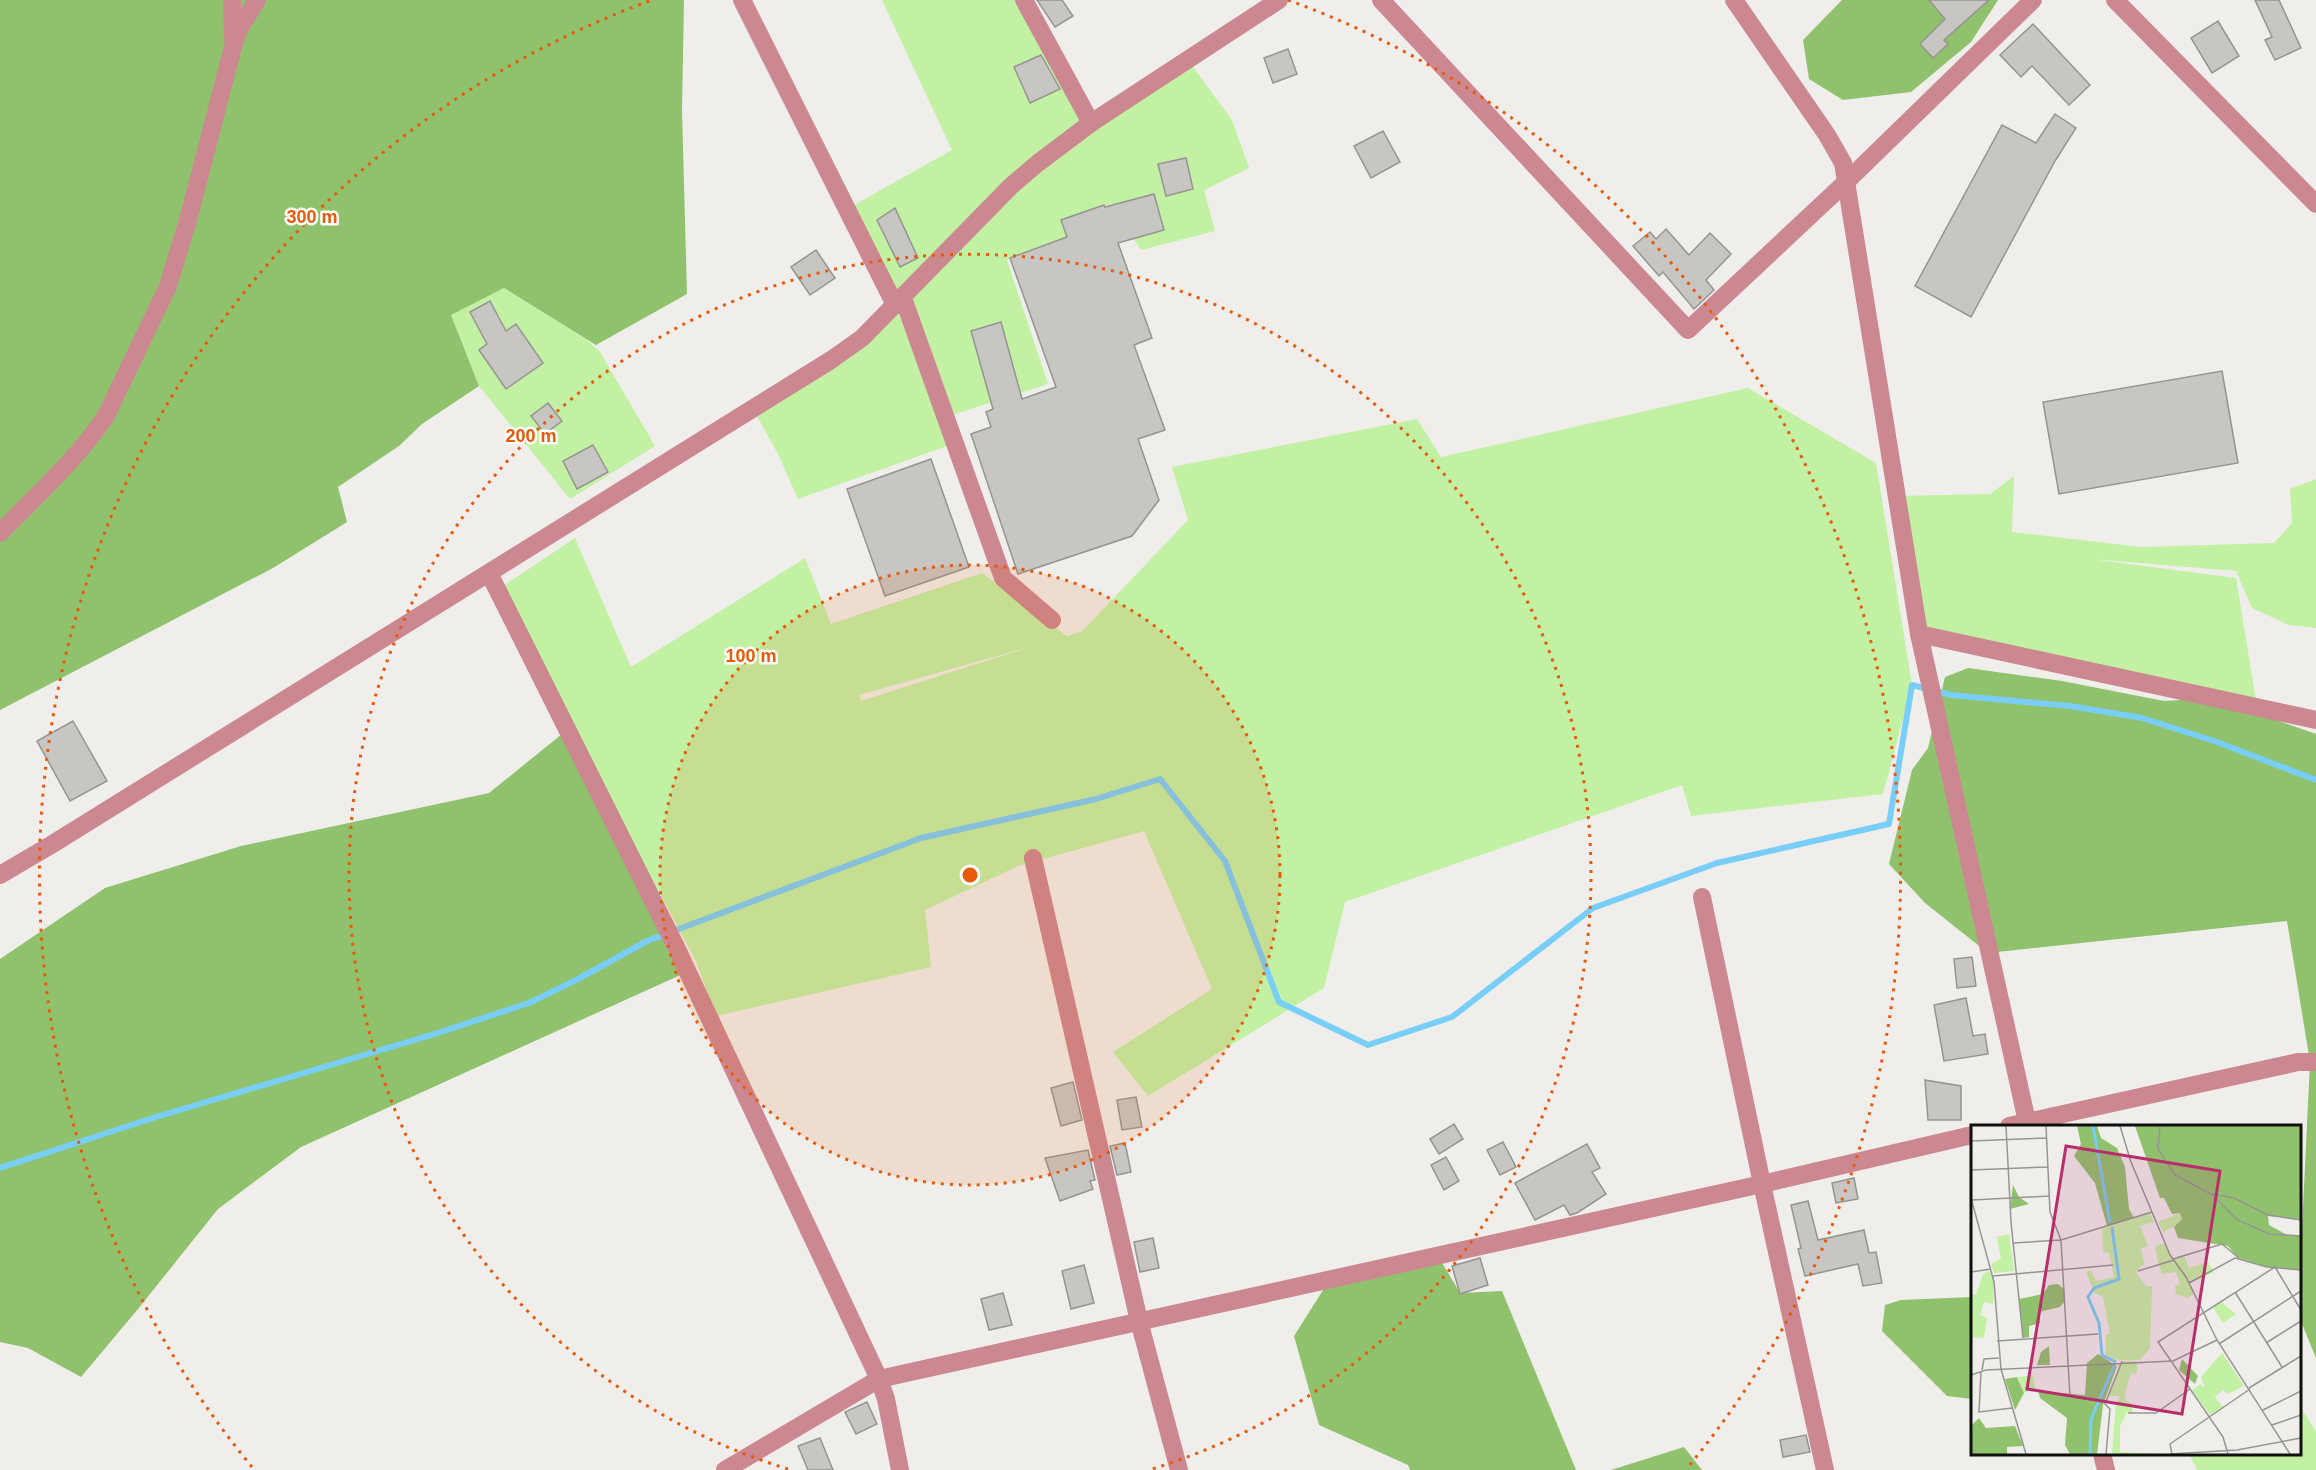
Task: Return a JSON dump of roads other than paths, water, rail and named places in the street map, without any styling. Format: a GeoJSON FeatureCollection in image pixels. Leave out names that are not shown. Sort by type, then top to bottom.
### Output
{"type":"FeatureCollection","features":[{"type":"Feature","properties":{"kind":"street"},"geometry":{"type":"LineString","coordinates":[[232,0],[233,47]]}},
{"type":"Feature","properties":{"kind":"street"},"geometry":{"type":"LineString","coordinates":[[0,532],[93,435],[106,416],[168,286],[188,220],[238,31],[258,0]]}},
{"type":"Feature","properties":{"kind":"street"},"geometry":{"type":"LineString","coordinates":[[742,0],[899,302],[1003,578],[1052,620]]}},
{"type":"Feature","properties":{"kind":"street"},"geometry":{"type":"LineString","coordinates":[[1024,0],[1091,123]]}},
{"type":"Feature","properties":{"kind":"street"},"geometry":{"type":"LineString","coordinates":[[0,875],[831,360],[862,338],[1011,186],[1038,162],[1091,123],[1279,0]]}},
{"type":"Feature","properties":{"kind":"street"},"geometry":{"type":"LineString","coordinates":[[1382,0],[1688,330],[1846,182],[2033,0]]}},
{"type":"Feature","properties":{"kind":"street"},"geometry":{"type":"LineString","coordinates":[[1734,0],[1827,135],[1843,163],[1919,634],[2028,1124],[2298,1062],[2316,1062]]}},
{"type":"Feature","properties":{"kind":"street"},"geometry":{"type":"LineString","coordinates":[[2115,0],[2316,204]]}},
{"type":"Feature","properties":{"kind":"street"},"geometry":{"type":"LineString","coordinates":[[489,573],[676,947],[879,1379],[886,1399],[900,1470]]}},
{"type":"Feature","properties":{"kind":"street"},"geometry":{"type":"LineString","coordinates":[[1919,634],[2316,720]]}},
{"type":"Feature","properties":{"kind":"street"},"geometry":{"type":"LineString","coordinates":[[1033,858],[1139,1321],[1179,1470]]}},
{"type":"Feature","properties":{"kind":"street"},"geometry":{"type":"LineString","coordinates":[[1702,897],[1825,1470]]}},
{"type":"Feature","properties":{"kind":"street"},"geometry":{"type":"LineString","coordinates":[[725,1470],[879,1379],[1762,1184],[1971,1135]]}},
{"type":"Feature","properties":{"kind":"street"},"geometry":{"type":"LineString","coordinates":[[2102,1455],[2106,1470]]}},
{"type":"Feature","properties":{"kind":"waterway"},"geometry":{"type":"LineString","coordinates":[[0,1168],[156,1117],[441,1032],[529,1003],[647,941],[921,838],[1096,799],[1160,779],[1225,861],[1279,1002],[1368,1045],[1452,1017],[1593,908],[1717,863],[1889,824],[1912,685],[1951,695],[2070,706],[2142,718],[2217,742],[2316,780]]}}]}
